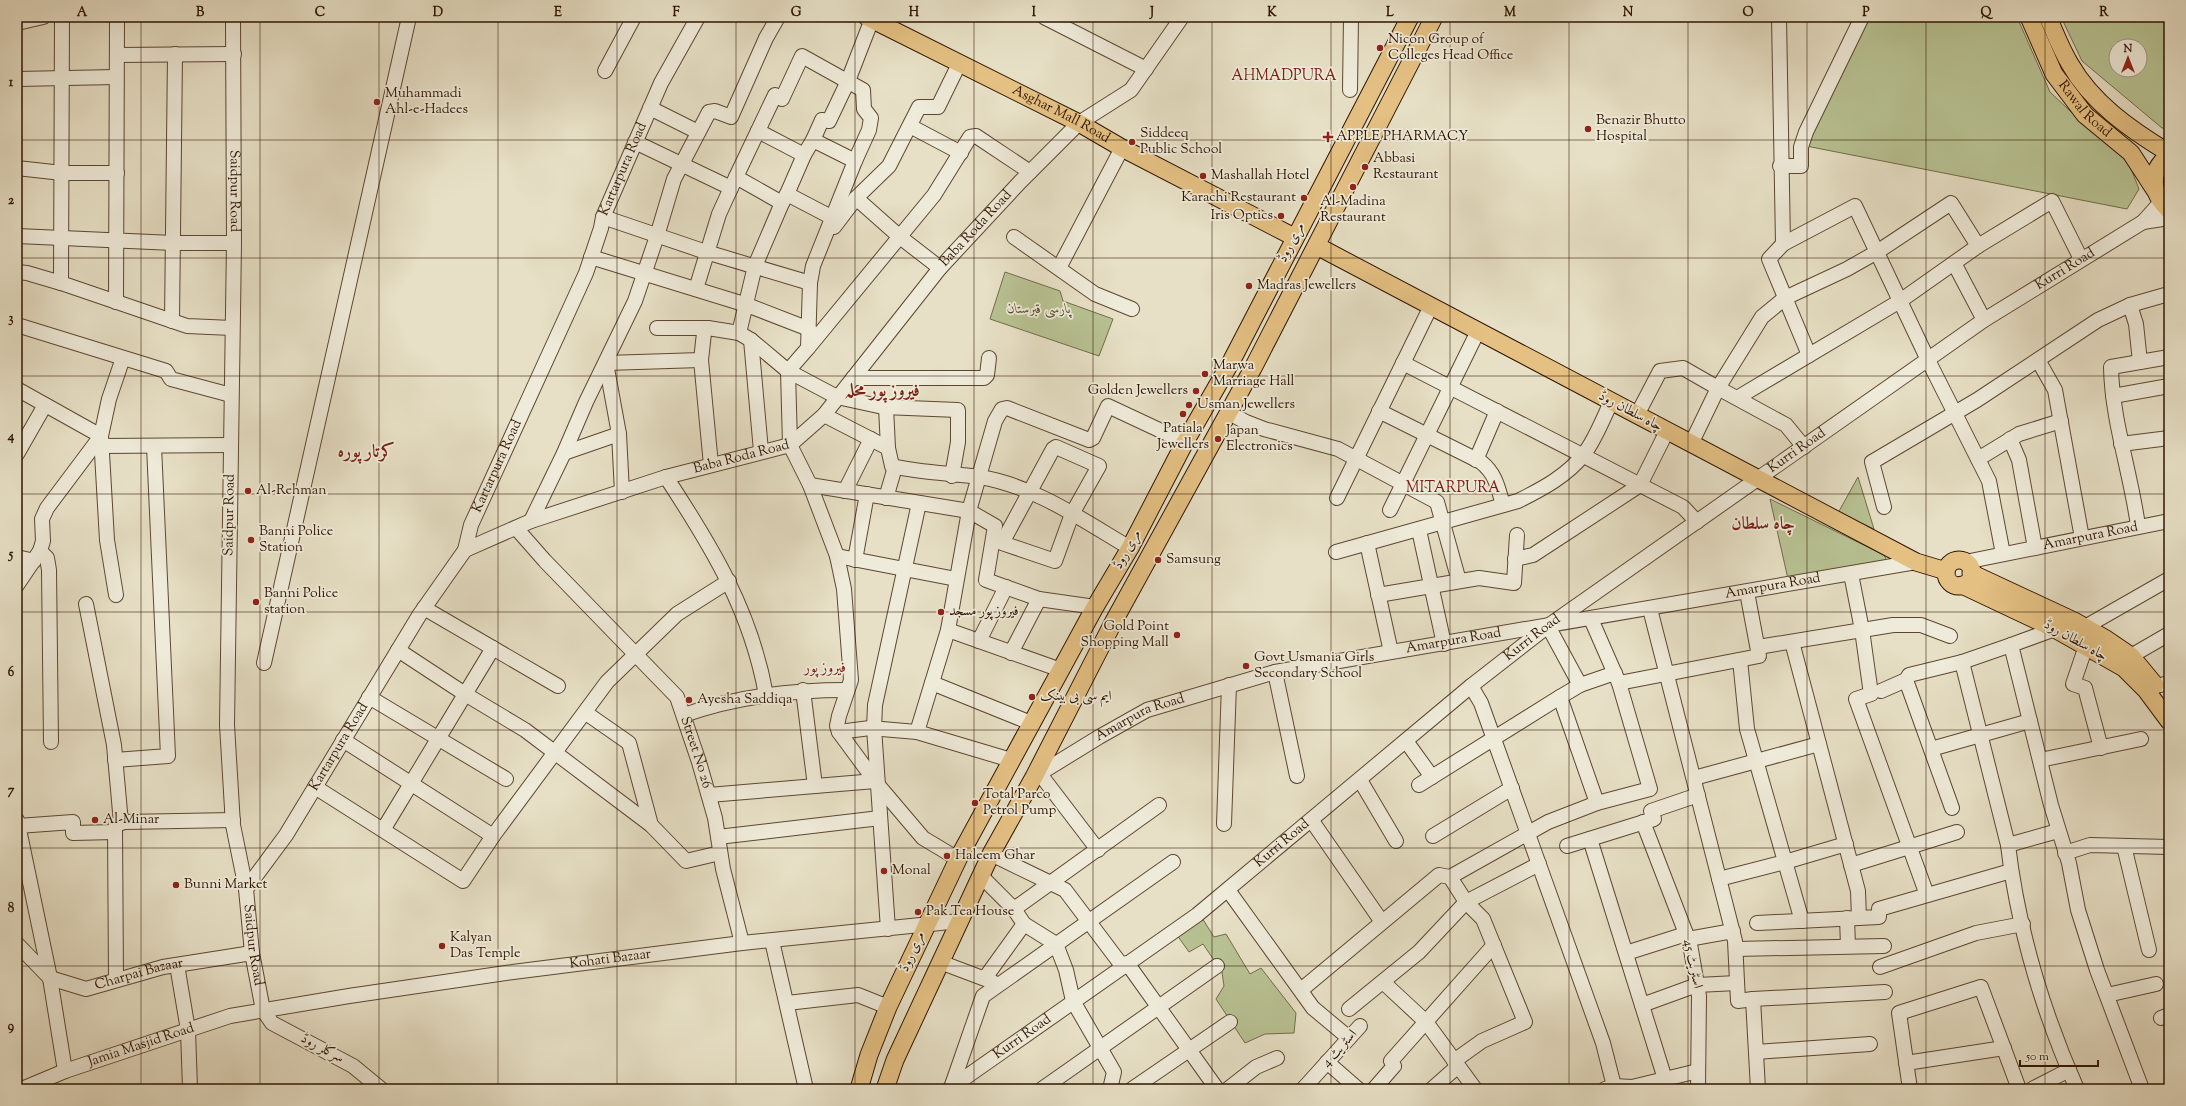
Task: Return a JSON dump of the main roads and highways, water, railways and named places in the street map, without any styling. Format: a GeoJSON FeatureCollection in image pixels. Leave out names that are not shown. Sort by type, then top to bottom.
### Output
{"type":"FeatureCollection","features":[{"type":"Feature","properties":{"kind":"main road","name":"مری روڈ"},"geometry":{"type":"LineString","coordinates":[[859,1089],[869,1055],[888,1007],[958,859],[1095,607],[1130,548],[1185,442],[1232,360],[1294,237],[1410,17]]}},
{"type":"Feature","properties":{"kind":"main road","name":"مری روڈ"},"geometry":{"type":"LineString","coordinates":[[885,1089],[895,1060],[991,854],[1037,776],[1114,622],[1229,413],[1317,246],[1434,17]]}},
{"type":"Feature","properties":{"kind":"main road","name":"Rawal Road"},"geometry":{"type":"LineString","coordinates":[[2029,17],[2054,74],[2085,115],[2131,153],[2162,201]]}},
{"type":"Feature","properties":{"kind":"main road","name":"Rawal Road"},"geometry":{"type":"LineString","coordinates":[[2048,17],[2070,65],[2098,102],[2147,140],[2169,154]]}},
{"type":"Feature","properties":{"kind":"main road","name":"Asghar Mall Road"},"geometry":{"type":"LineString","coordinates":[[870,18],[1079,123],[1122,148],[1294,237]]}},
{"type":"Feature","properties":{"kind":"main road"},"geometry":{"type":"LineString","coordinates":[[2162,201],[2156,173],[2159,166],[2169,154]]}},
{"type":"Feature","properties":{"kind":"main road","name":"چاہ سلطان روڈ"},"geometry":{"type":"LineString","coordinates":[[1317,246],[1757,480],[1916,562],[1946,571],[1950,582],[1966,573]]}},
{"type":"Feature","properties":{"kind":"main road","name":"چاہ سلطان روڈ"},"geometry":{"type":"LineString","coordinates":[[1966,573],[2085,627],[2131,656],[2163,684],[2169,703]]}},
{"type":"Feature","properties":{"kind":"main road","name":"چاہ سلطان روڈ"},"geometry":{"type":"LineString","coordinates":[[1966,573],[2055,628],[2124,668],[2146,690],[2169,721]]}},
{"type":"Feature","properties":{"kind":"place","name":"Nicon Group of Colleges Head Office"},"geometry":{"type":"Point","coordinates":[1380,48]}},
{"type":"Feature","properties":{"kind":"place","name":"Muhammadi Ahl-e-Hadees"},"geometry":{"type":"Point","coordinates":[377,102]}},
{"type":"Feature","properties":{"kind":"place","name":"Benazir Bhutto Hospital"},"geometry":{"type":"Point","coordinates":[1588,129]}},
{"type":"Feature","properties":{"kind":"place","name":"APPLE PHARMACY"},"geometry":{"type":"Point","coordinates":[1328,137]}},
{"type":"Feature","properties":{"kind":"place","name":"Siddeeq Public School"},"geometry":{"type":"Point","coordinates":[1132,142]}},
{"type":"Feature","properties":{"kind":"place","name":"Abbasi Restaurant"},"geometry":{"type":"Point","coordinates":[1365,167]}},
{"type":"Feature","properties":{"kind":"place","name":"Mashallah Hotel"},"geometry":{"type":"Point","coordinates":[1203,176]}},
{"type":"Feature","properties":{"kind":"place","name":"Al-Madina Restaurant"},"geometry":{"type":"Point","coordinates":[1353,187]}},
{"type":"Feature","properties":{"kind":"place","name":"Karachi Restaurant"},"geometry":{"type":"Point","coordinates":[1304,198]}},
{"type":"Feature","properties":{"kind":"place","name":"Iris Optics"},"geometry":{"type":"Point","coordinates":[1281,216]}},
{"type":"Feature","properties":{"kind":"place","name":"Madras Jewellers"},"geometry":{"type":"Point","coordinates":[1249,286]}},
{"type":"Feature","properties":{"kind":"place","name":"Marwa Marriage Hall"},"geometry":{"type":"Point","coordinates":[1205,374]}},
{"type":"Feature","properties":{"kind":"place","name":"Golden Jewellers"},"geometry":{"type":"Point","coordinates":[1196,391]}},
{"type":"Feature","properties":{"kind":"place","name":"Usman Jewellers"},"geometry":{"type":"Point","coordinates":[1189,405]}},
{"type":"Feature","properties":{"kind":"place","name":"Patiala Jewellers"},"geometry":{"type":"Point","coordinates":[1183,414]}},
{"type":"Feature","properties":{"kind":"place","name":"Japan Electronics"},"geometry":{"type":"Point","coordinates":[1218,439]}},
{"type":"Feature","properties":{"kind":"place","name":"Al-Rehman"},"geometry":{"type":"Point","coordinates":[248,491]}},
{"type":"Feature","properties":{"kind":"place","name":"Banni Police Station"},"geometry":{"type":"Point","coordinates":[251,540]}},
{"type":"Feature","properties":{"kind":"place","name":"Samsung"},"geometry":{"type":"Point","coordinates":[1158,560]}},
{"type":"Feature","properties":{"kind":"place","name":"Banni Police station"},"geometry":{"type":"Point","coordinates":[256,602]}},
{"type":"Feature","properties":{"kind":"place","name":"فیروز پور مسجد"},"geometry":{"type":"Point","coordinates":[941,612]}},
{"type":"Feature","properties":{"kind":"place","name":"Gold Point Shopping Mall"},"geometry":{"type":"Point","coordinates":[1177,635]}},
{"type":"Feature","properties":{"kind":"place","name":"Govt Usmania Girls Secondary School"},"geometry":{"type":"Point","coordinates":[1246,666]}},
{"type":"Feature","properties":{"kind":"place","name":"ایم سی بی بینک"},"geometry":{"type":"Point","coordinates":[1032,697]}},
{"type":"Feature","properties":{"kind":"place","name":"Ayesha Saddiqa"},"geometry":{"type":"Point","coordinates":[689,700]}},
{"type":"Feature","properties":{"kind":"place","name":"Total Parco Petrol Pump"},"geometry":{"type":"Point","coordinates":[975,803]}},
{"type":"Feature","properties":{"kind":"place","name":"Al-Minar"},"geometry":{"type":"Point","coordinates":[95,820]}},
{"type":"Feature","properties":{"kind":"place","name":"Haleem Ghar"},"geometry":{"type":"Point","coordinates":[947,856]}},
{"type":"Feature","properties":{"kind":"place","name":"Monal"},"geometry":{"type":"Point","coordinates":[884,871]}},
{"type":"Feature","properties":{"kind":"place","name":"Bunni Market"},"geometry":{"type":"Point","coordinates":[176,885]}},
{"type":"Feature","properties":{"kind":"place","name":"Pak Tea House"},"geometry":{"type":"Point","coordinates":[918,912]}},
{"type":"Feature","properties":{"kind":"place","name":"Kalyan Das Temple"},"geometry":{"type":"Point","coordinates":[442,946]}},
{"type":"Feature","properties":{"kind":"district","name":"AHMADPURA"},"geometry":{"type":"Point","coordinates":[1284,76]}},
{"type":"Feature","properties":{"kind":"district","name":"فیروز پور محلہ"},"geometry":{"type":"Point","coordinates":[882,392]}},
{"type":"Feature","properties":{"kind":"district","name":"کرتار پورہ"},"geometry":{"type":"Point","coordinates":[366,453]}},
{"type":"Feature","properties":{"kind":"district","name":"MITARPURA"},"geometry":{"type":"Point","coordinates":[1453,488]}},
{"type":"Feature","properties":{"kind":"district","name":"چاہ سلطان"},"geometry":{"type":"Point","coordinates":[1763,525]}},
{"type":"Feature","properties":{"kind":"district","name":"فیروز پور"},"geometry":{"type":"Point","coordinates":[825,668]}},
{"type":"Feature","properties":{"kind":"park label","name":"پارسی قبرستان"},"geometry":{"type":"Point","coordinates":[1039,310]}}]}
